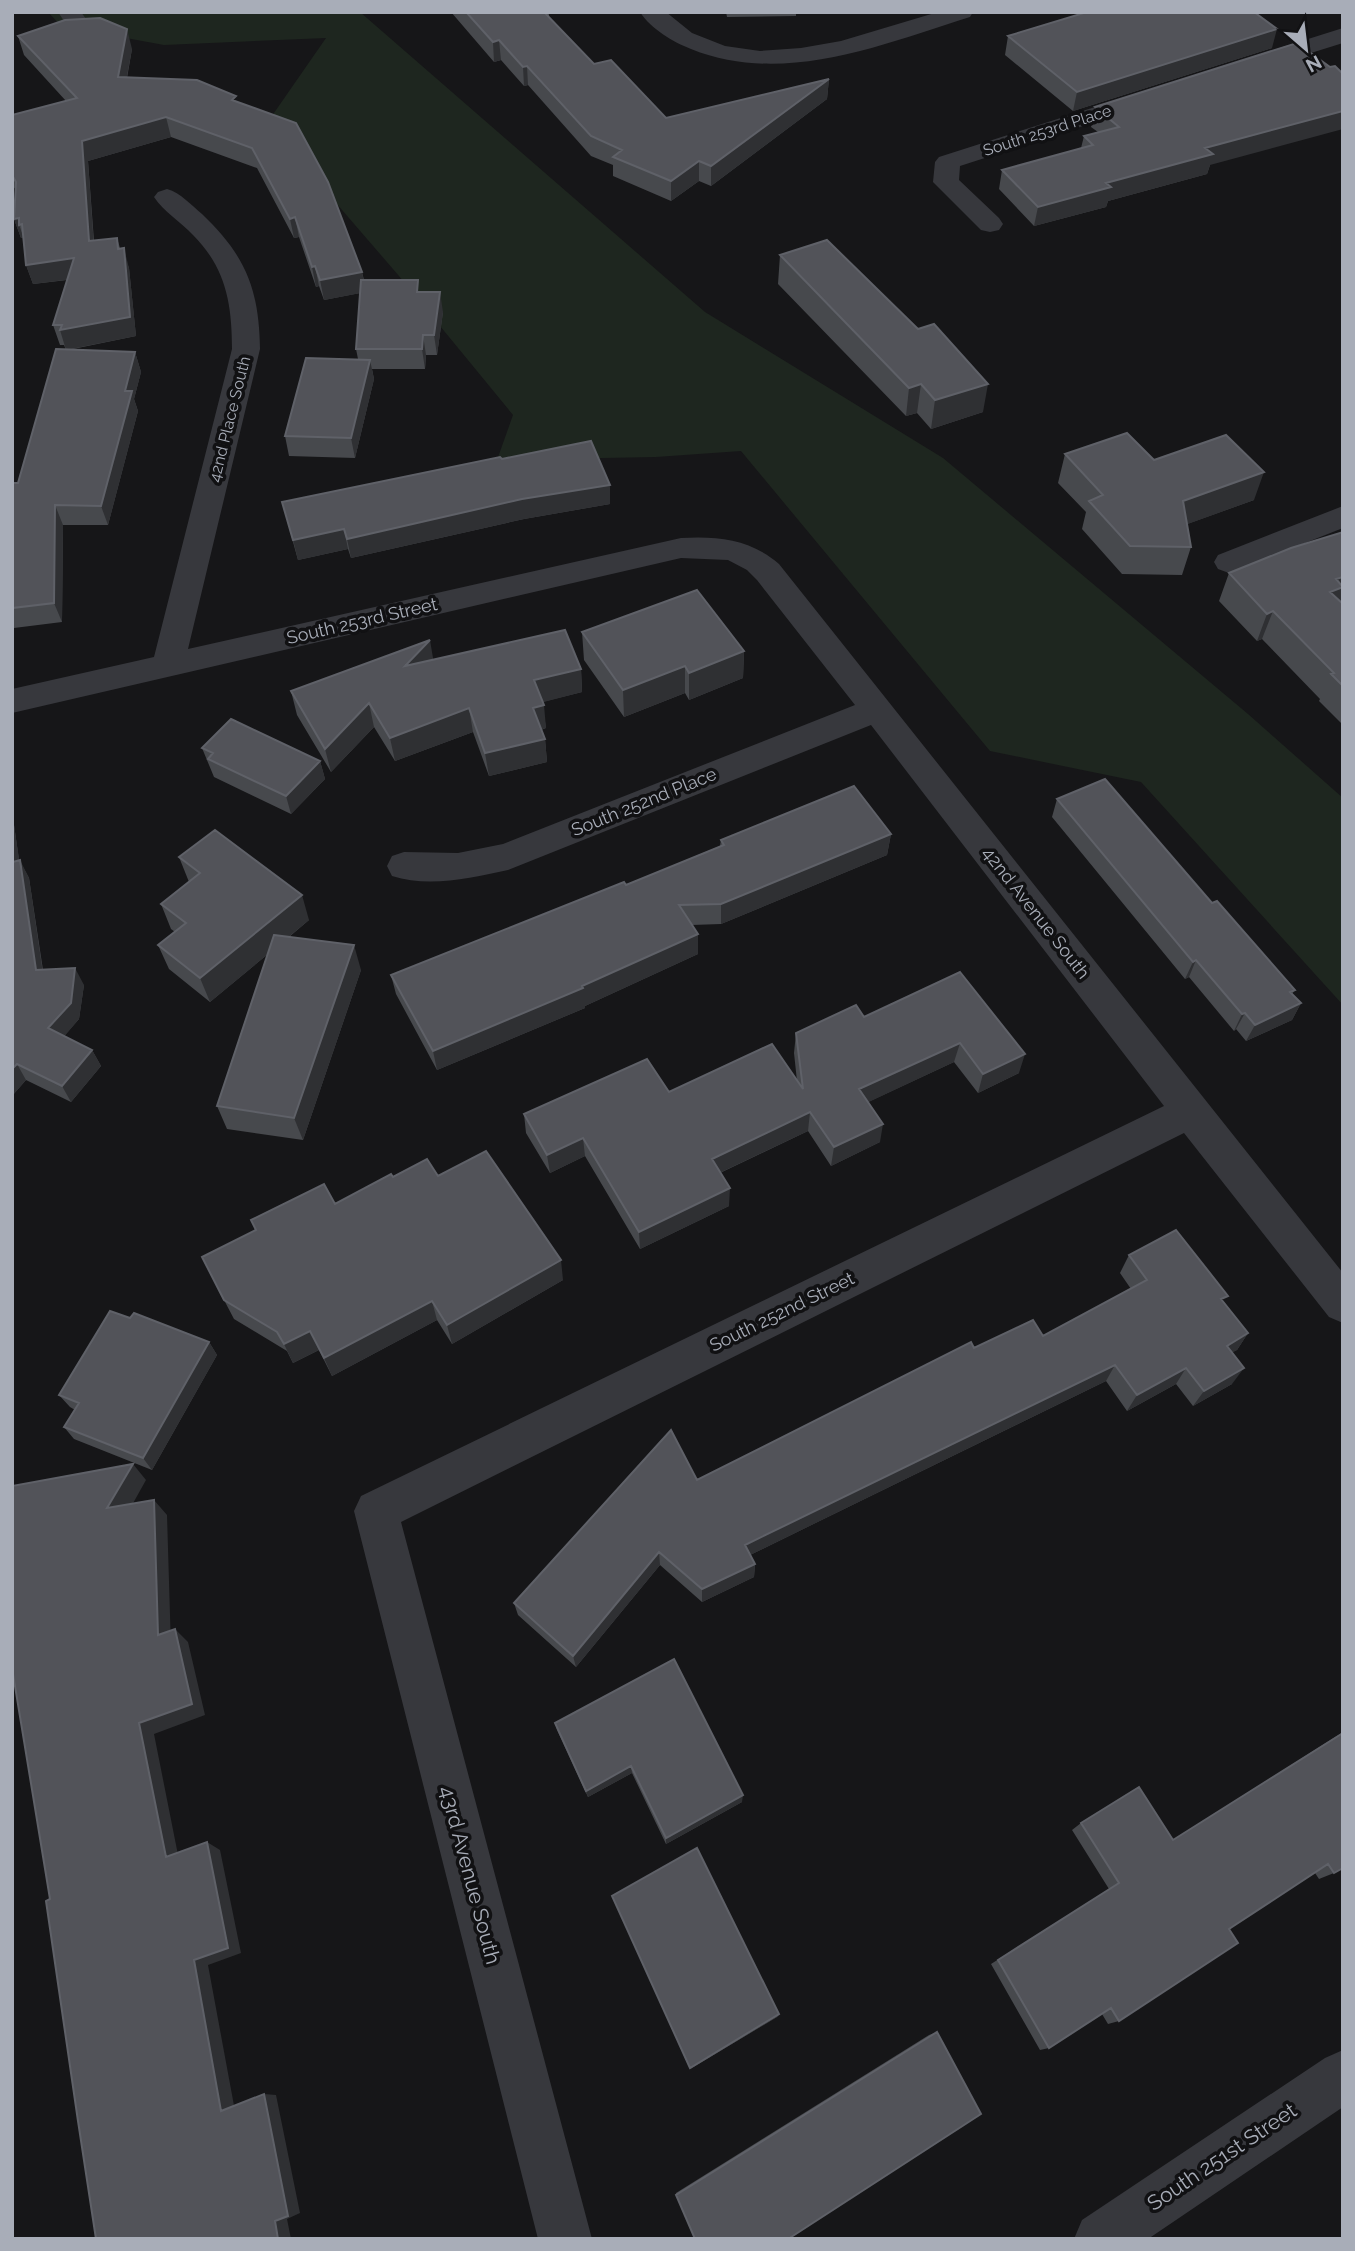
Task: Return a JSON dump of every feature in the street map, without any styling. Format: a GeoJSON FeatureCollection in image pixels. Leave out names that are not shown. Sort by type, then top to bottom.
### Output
{"type":"FeatureCollection","features":[{"type":"Feature","properties":{"kind":"street"},"geometry":{"type":"LineString","coordinates":[[651,12],[667,29],[697,46],[729,54],[800,57],[837,50],[962,12]]}},
{"type":"Feature","properties":{"kind":"street"},"geometry":{"type":"LineString","coordinates":[[1236,69],[1343,35]]}},
{"type":"Feature","properties":{"kind":"street","name":"South 253rd Place"},"geometry":{"type":"LineString","coordinates":[[990,224],[946,182],[948,162],[1170,90]]}},
{"type":"Feature","properties":{"kind":"street","name":"42nd Place South"},"geometry":{"type":"LineString","coordinates":[[167,197],[214,238],[233,266],[243,292],[247,320],[246,349],[168,665]]}},
{"type":"Feature","properties":{"kind":"street"},"geometry":{"type":"LineString","coordinates":[[1229,562],[1343,516]]}},
{"type":"Feature","properties":{"kind":"street","name":"South 253rd Street"},"geometry":{"type":"LineString","coordinates":[[12,701],[681,548],[713,547]]}},
{"type":"Feature","properties":{"kind":"street","name":"42nd Avenue South"},"geometry":{"type":"LineString","coordinates":[[713,547],[737,549],[755,559],[768,572],[878,709],[1189,1112],[1343,1304]]}},
{"type":"Feature","properties":{"kind":"street","name":"South 252nd Place"},"geometry":{"type":"LineString","coordinates":[[404,866],[458,867],[508,857],[878,709]]}},
{"type":"Feature","properties":{"kind":"street","name":"South 252nd Street"},"geometry":{"type":"LineString","coordinates":[[376,1511],[1189,1112]]}},
{"type":"Feature","properties":{"kind":"street","name":"43rd Avenue South"},"geometry":{"type":"LineString","coordinates":[[376,1511],[565,2239]]}},
{"type":"Feature","properties":{"kind":"street","name":"South 251st Street"},"geometry":{"type":"LineString","coordinates":[[1101,2239],[1343,2076]]}},
{"type":"Feature","properties":{"kind":"shaded area"},"geometry":{"type":"Polygon","coordinates":[[[48,12],[360,12],[705,312],[943,458],[1248,714],[1343,798],[1343,1005],[1141,782],[990,751],[741,451],[656,457],[497,460],[513,415],[399,276],[267,123],[326,38],[164,45],[61,26],[48,12]]]}},
{"type":"Feature","properties":{"kind":"building"},"geometry":{"type":"Polygon","coordinates":[[[466,12],[544,12],[594,64],[611,60],[666,118],[829,79],[711,166],[699,161],[671,181],[613,157],[622,150],[591,136],[527,66],[523,67],[499,40],[493,42],[466,12]]]}},
{"type":"Feature","properties":{"kind":"building"},"geometry":{"type":"Polygon","coordinates":[[[1087,12],[1254,12],[1277,29],[1077,92],[1008,36],[1087,12]]]}},
{"type":"Feature","properties":{"kind":"building"},"geometry":{"type":"Polygon","coordinates":[[[100,18],[127,29],[118,77],[197,80],[236,96],[232,100],[296,123],[328,182],[362,272],[320,280],[315,266],[312,267],[295,217],[290,219],[252,148],[166,117],[82,141],[89,241],[117,238],[118,249],[124,248],[130,317],[60,330],[62,325],[53,325],[74,258],[26,265],[22,224],[19,225],[19,218],[14,219],[16,182],[12,175],[12,115],[77,98],[18,36],[65,20],[100,18]]]}},
{"type":"Feature","properties":{"kind":"building"},"geometry":{"type":"Polygon","coordinates":[[[1297,43],[1330,67],[1335,66],[1343,74],[1343,111],[1205,148],[1213,154],[1106,183],[1111,187],[1038,207],[1002,170],[1093,145],[1084,136],[1119,127],[1095,107],[1297,43]]]}},
{"type":"Feature","properties":{"kind":"building"},"geometry":{"type":"Polygon","coordinates":[[[827,240],[918,329],[934,324],[988,384],[935,400],[921,384],[909,388],[780,255],[827,240]]]}},
{"type":"Feature","properties":{"kind":"building"},"geometry":{"type":"Polygon","coordinates":[[[361,280],[418,280],[417,292],[440,292],[434,335],[423,335],[422,349],[356,349],[361,280]]]}},
{"type":"Feature","properties":{"kind":"building"},"geometry":{"type":"Polygon","coordinates":[[[56,349],[135,352],[125,391],[132,391],[101,506],[55,505],[54,603],[12,608],[12,483],[18,483],[56,349]]]}},
{"type":"Feature","properties":{"kind":"building"},"geometry":{"type":"Polygon","coordinates":[[[306,358],[370,360],[351,438],[285,436],[306,358]]]}},
{"type":"Feature","properties":{"kind":"building"},"geometry":{"type":"Polygon","coordinates":[[[1127,433],[1154,460],[1226,435],[1264,472],[1183,501],[1191,547],[1130,546],[1089,501],[1103,495],[1065,454],[1127,433]]]}},
{"type":"Feature","properties":{"kind":"building"},"geometry":{"type":"Polygon","coordinates":[[[591,441],[610,485],[522,499],[347,539],[344,529],[293,540],[282,502],[500,457],[502,459],[591,441]]]}},
{"type":"Feature","properties":{"kind":"building"},"geometry":{"type":"Polygon","coordinates":[[[1343,532],[1343,577],[1336,579],[1343,587],[1330,592],[1343,604],[1343,686],[1331,674],[1334,673],[1273,611],[1267,614],[1229,573],[1291,548],[1343,532]]]}},
{"type":"Feature","properties":{"kind":"building"},"geometry":{"type":"Polygon","coordinates":[[[697,590],[744,651],[689,673],[685,666],[623,690],[582,632],[697,590]]]}},
{"type":"Feature","properties":{"kind":"building"},"geometry":{"type":"Polygon","coordinates":[[[565,630],[581,669],[534,680],[544,705],[533,708],[545,739],[485,753],[469,708],[390,738],[369,703],[325,749],[291,691],[430,640],[405,666],[565,630]]]}},
{"type":"Feature","properties":{"kind":"building"},"geometry":{"type":"Polygon","coordinates":[[[231,719],[320,761],[286,796],[208,759],[213,753],[202,748],[231,719]]]}},
{"type":"Feature","properties":{"kind":"building"},"geometry":{"type":"Polygon","coordinates":[[[1105,779],[1212,903],[1217,901],[1295,990],[1290,992],[1301,1003],[1255,1025],[1245,1013],[1242,1014],[1196,960],[1193,962],[1057,799],[1105,779]]]}},
{"type":"Feature","properties":{"kind":"building"},"geometry":{"type":"Polygon","coordinates":[[[854,786],[891,834],[721,904],[679,905],[698,934],[582,986],[583,988],[433,1051],[391,975],[724,845],[721,840],[854,786]]]}},
{"type":"Feature","properties":{"kind":"building"},"geometry":{"type":"Polygon","coordinates":[[[215,830],[302,895],[200,978],[158,945],[186,923],[161,904],[200,873],[179,857],[215,830]]]}},
{"type":"Feature","properties":{"kind":"building"},"geometry":{"type":"Polygon","coordinates":[[[12,857],[13,862],[20,860],[36,970],[75,968],[71,1003],[48,1028],[92,1050],[62,1086],[17,1064],[12,1069],[12,857]]]}},
{"type":"Feature","properties":{"kind":"building"},"geometry":{"type":"Polygon","coordinates":[[[274,935],[354,945],[294,1118],[217,1106],[274,935]]]}},
{"type":"Feature","properties":{"kind":"building"},"geometry":{"type":"Polygon","coordinates":[[[960,972],[1025,1054],[983,1074],[960,1043],[859,1089],[883,1124],[834,1147],[810,1112],[712,1159],[730,1188],[639,1232],[583,1138],[547,1155],[524,1114],[647,1059],[669,1092],[772,1044],[803,1089],[796,1033],[856,1005],[864,1017],[960,972]]]}},
{"type":"Feature","properties":{"kind":"building"},"geometry":{"type":"Polygon","coordinates":[[[486,1151],[561,1260],[447,1325],[432,1301],[324,1358],[310,1331],[284,1344],[277,1332],[224,1300],[202,1257],[256,1230],[251,1220],[324,1184],[335,1204],[391,1174],[393,1177],[427,1159],[438,1176],[486,1151]]]}},
{"type":"Feature","properties":{"kind":"building"},"geometry":{"type":"Polygon","coordinates":[[[1176,1230],[1228,1296],[1221,1299],[1248,1333],[1227,1346],[1244,1368],[1204,1391],[1186,1368],[1137,1395],[1115,1365],[745,1545],[755,1564],[702,1589],[659,1552],[573,1656],[514,1603],[671,1430],[697,1480],[971,1342],[974,1348],[1033,1320],[1043,1336],[1147,1280],[1129,1255],[1176,1230]]]}},
{"type":"Feature","properties":{"kind":"building"},"geometry":{"type":"Polygon","coordinates":[[[110,1311],[130,1318],[134,1313],[209,1342],[143,1458],[64,1427],[79,1403],[59,1395],[110,1311]]]}},
{"type":"Feature","properties":{"kind":"building"},"geometry":{"type":"Polygon","coordinates":[[[133,1464],[107,1508],[154,1500],[158,1635],[175,1629],[192,1704],[139,1723],[166,1857],[207,1842],[228,1948],[194,1960],[221,2111],[264,2094],[288,2216],[275,2221],[278,2239],[96,2239],[46,1901],[50,1899],[12,1668],[12,1486],[133,1464]]]}},
{"type":"Feature","properties":{"kind":"building"},"geometry":{"type":"Polygon","coordinates":[[[674,1659],[743,1795],[666,1838],[631,1766],[586,1791],[555,1723],[674,1659]]]}},
{"type":"Feature","properties":{"kind":"building"},"geometry":{"type":"Polygon","coordinates":[[[1343,1733],[1343,1868],[1334,1873],[1328,1864],[1229,1929],[1238,1943],[1119,2021],[1111,2008],[1049,2048],[998,1960],[1119,1883],[1081,1823],[1139,1787],[1173,1840],[1343,1733]]]}},
{"type":"Feature","properties":{"kind":"building"},"geometry":{"type":"Polygon","coordinates":[[[697,1848],[779,2014],[690,2068],[612,1896],[697,1848]]]}},
{"type":"Feature","properties":{"kind":"building"},"geometry":{"type":"Polygon","coordinates":[[[937,2032],[981,2114],[788,2239],[695,2239],[676,2195],[937,2032]]]}}]}
